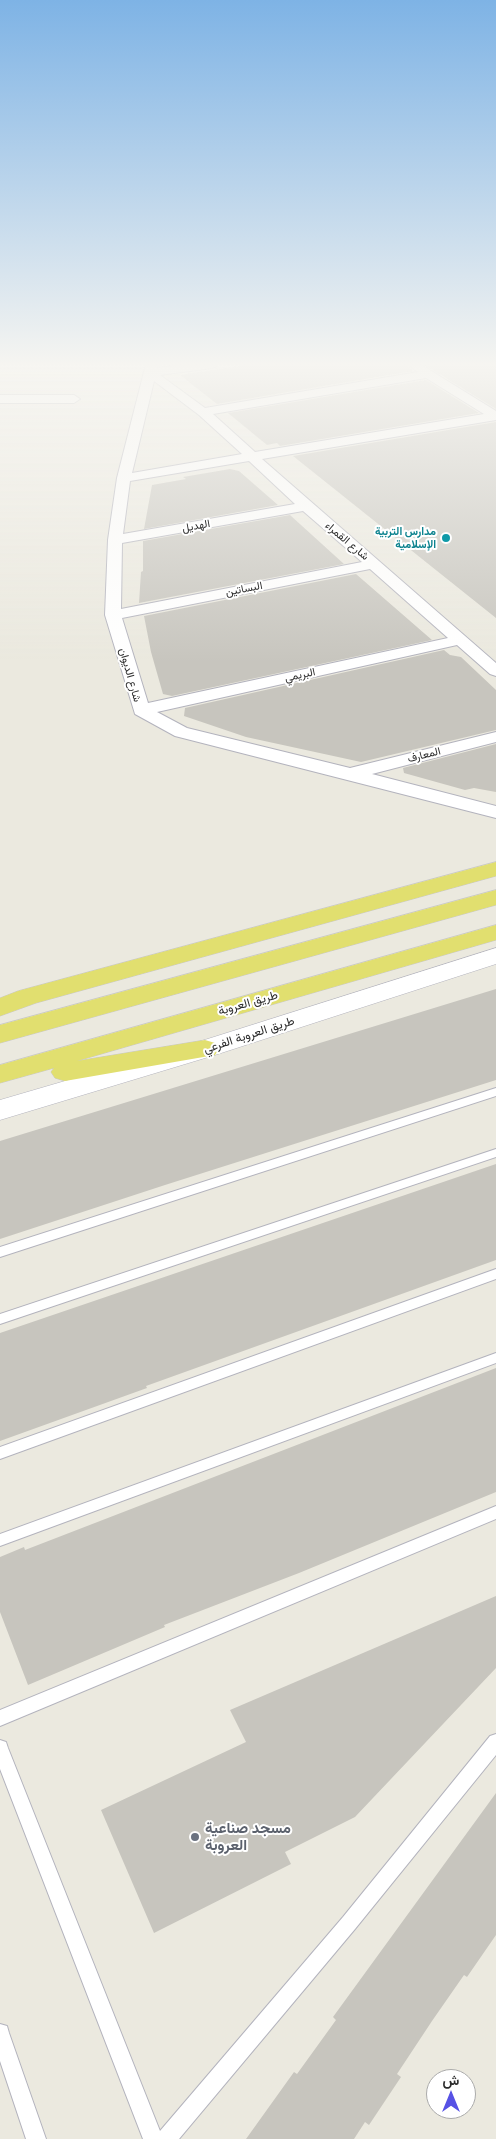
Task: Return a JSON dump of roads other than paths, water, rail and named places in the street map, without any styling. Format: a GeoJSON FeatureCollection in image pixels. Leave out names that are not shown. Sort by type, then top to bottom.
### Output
{"type":"FeatureCollection","features":[{"type":"Feature","properties":{"kind":"main road"},"geometry":{"type":"LineString","coordinates":[[27,997],[496,869]]}},
{"type":"Feature","properties":{"kind":"main road"},"geometry":{"type":"LineString","coordinates":[[0,1034],[496,897]]}},
{"type":"Feature","properties":{"kind":"main road","name":"طريق العروبة"},"geometry":{"type":"LineString","coordinates":[[0,1074],[496,932]]}},
{"type":"Feature","properties":{"kind":"main road"},"geometry":{"type":"LineString","coordinates":[[0,1086],[95,1066],[205,1049]]}},
{"type":"Feature","properties":{"kind":"street","name":"شارع الديوان"},"geometry":{"type":"LineString","coordinates":[[127,464],[115,540],[113,615],[141,710],[180,732],[496,812]]}},
{"type":"Feature","properties":{"kind":"street"},"geometry":{"type":"LineString","coordinates":[[124,478],[210,464]]}},
{"type":"Feature","properties":{"kind":"street","name":"شارع القمراء"},"geometry":{"type":"LineString","coordinates":[[260,464],[496,671]]}},
{"type":"Feature","properties":{"kind":"street","name":"الهديل"},"geometry":{"type":"LineString","coordinates":[[115,540],[306,506]]}},
{"type":"Feature","properties":{"kind":"street","name":"البساتين"},"geometry":{"type":"LineString","coordinates":[[113,615],[375,564]]}},
{"type":"Feature","properties":{"kind":"street","name":"البريمي"},"geometry":{"type":"LineString","coordinates":[[141,710],[460,640]]}},
{"type":"Feature","properties":{"kind":"street","name":"المعارف"},"geometry":{"type":"LineString","coordinates":[[352,774],[496,737]]}},
{"type":"Feature","properties":{"kind":"street","name":"طريق العروبة الفرعي"},"geometry":{"type":"LineString","coordinates":[[0,1110],[205,1049],[496,956]]}},
{"type":"Feature","properties":{"kind":"street"},"geometry":{"type":"LineString","coordinates":[[0,1006],[27,997]]}},
{"type":"Feature","properties":{"kind":"lane"},"geometry":{"type":"LineString","coordinates":[[0,1252],[496,1092]]}},
{"type":"Feature","properties":{"kind":"lane"},"geometry":{"type":"LineString","coordinates":[[0,1319],[496,1153]]}},
{"type":"Feature","properties":{"kind":"lane"},"geometry":{"type":"LineString","coordinates":[[0,1453],[496,1274]]}},
{"type":"Feature","properties":{"kind":"lane"},"geometry":{"type":"LineString","coordinates":[[0,1540],[496,1358]]}},
{"type":"Feature","properties":{"kind":"lane"},"geometry":{"type":"LineString","coordinates":[[0,1718],[496,1512]]}},
{"type":"Feature","properties":{"kind":"lane"},"geometry":{"type":"LineString","coordinates":[[166,2139],[349,1923],[496,1742]]}},
{"type":"Feature","properties":{"kind":"lane"},"geometry":{"type":"LineString","coordinates":[[0,1748],[153,2139]]}},
{"type":"Feature","properties":{"kind":"lane"},"geometry":{"type":"LineString","coordinates":[[0,2033],[36,2139]]}},
{"type":"Feature","properties":{"kind":"place","name":"مدارس التربية الإسلامية"},"geometry":{"type":"Point","coordinates":[446,538]}},
{"type":"Feature","properties":{"kind":"place","name":"مسجد صناعية العروبة"},"geometry":{"type":"Point","coordinates":[195,1837]}}]}
